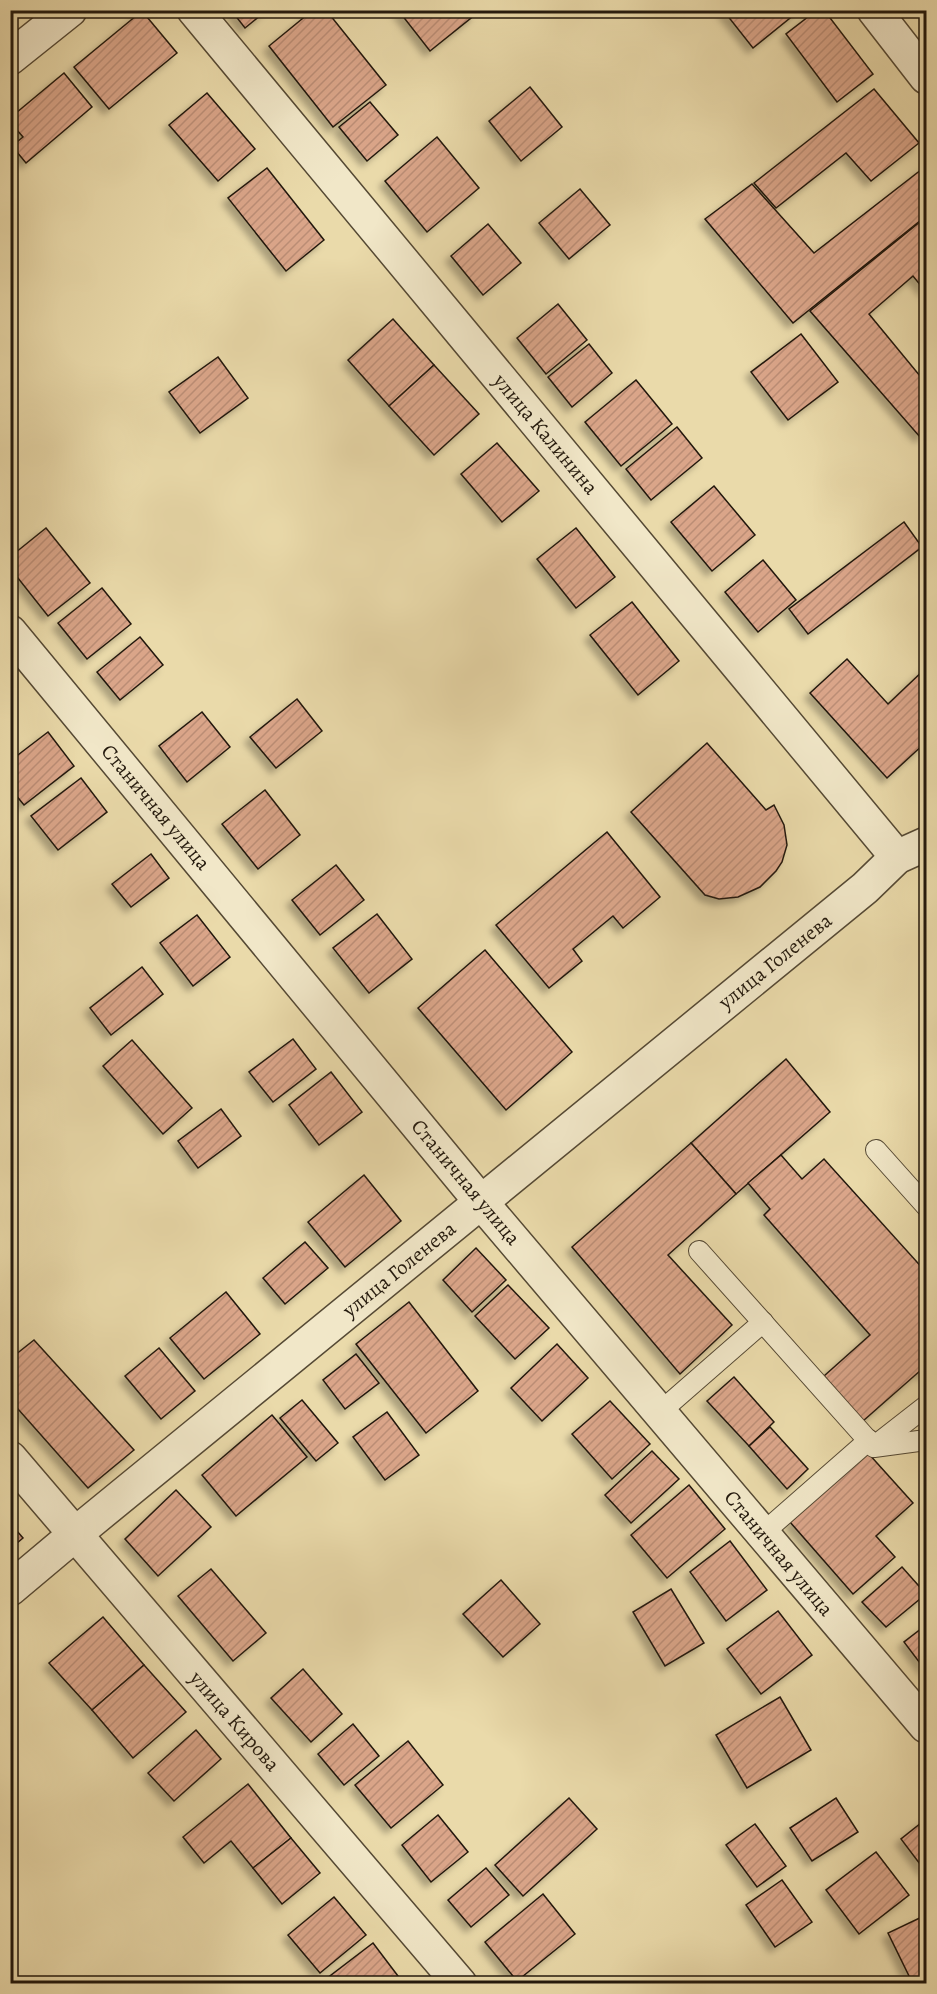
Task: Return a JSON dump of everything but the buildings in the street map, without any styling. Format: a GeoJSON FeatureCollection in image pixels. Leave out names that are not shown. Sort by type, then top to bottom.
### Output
{"type":"FeatureCollection","features":[{"type":"Feature","properties":{"kind":"street"},"geometry":{"type":"LineString","coordinates":[[10,58],[70,10]]}},
{"type":"Feature","properties":{"kind":"street","name":"улица Калинина"},"geometry":{"type":"LineString","coordinates":[[194,10],[917,856]]}},
{"type":"Feature","properties":{"kind":"street"},"geometry":{"type":"LineString","coordinates":[[874,10],[927,77]]}},
{"type":"Feature","properties":{"kind":"street","name":"Станичная улица"},"geometry":{"type":"LineString","coordinates":[[10,632],[482,1202],[927,1726]]}},
{"type":"Feature","properties":{"kind":"street","name":"улица Голенева"},"geometry":{"type":"LineString","coordinates":[[10,1589],[865,888],[917,856]]}},
{"type":"Feature","properties":{"kind":"street","name":"улица Кирова"},"geometry":{"type":"LineString","coordinates":[[10,1458],[460,1983]]}},
{"type":"Feature","properties":{"kind":"lane"},"geometry":{"type":"LineString","coordinates":[[876,1150],[927,1206]]}},
{"type":"Feature","properties":{"kind":"lane"},"geometry":{"type":"LineString","coordinates":[[699,1251],[872,1443]]}},
{"type":"Feature","properties":{"kind":"lane"},"geometry":{"type":"LineString","coordinates":[[660,1412],[763,1322]]}},
{"type":"Feature","properties":{"kind":"lane"},"geometry":{"type":"LineString","coordinates":[[763,1533],[872,1443],[927,1407]]}},
{"type":"Feature","properties":{"kind":"lane"},"geometry":{"type":"LineString","coordinates":[[872,1443],[927,1440]]}}]}
